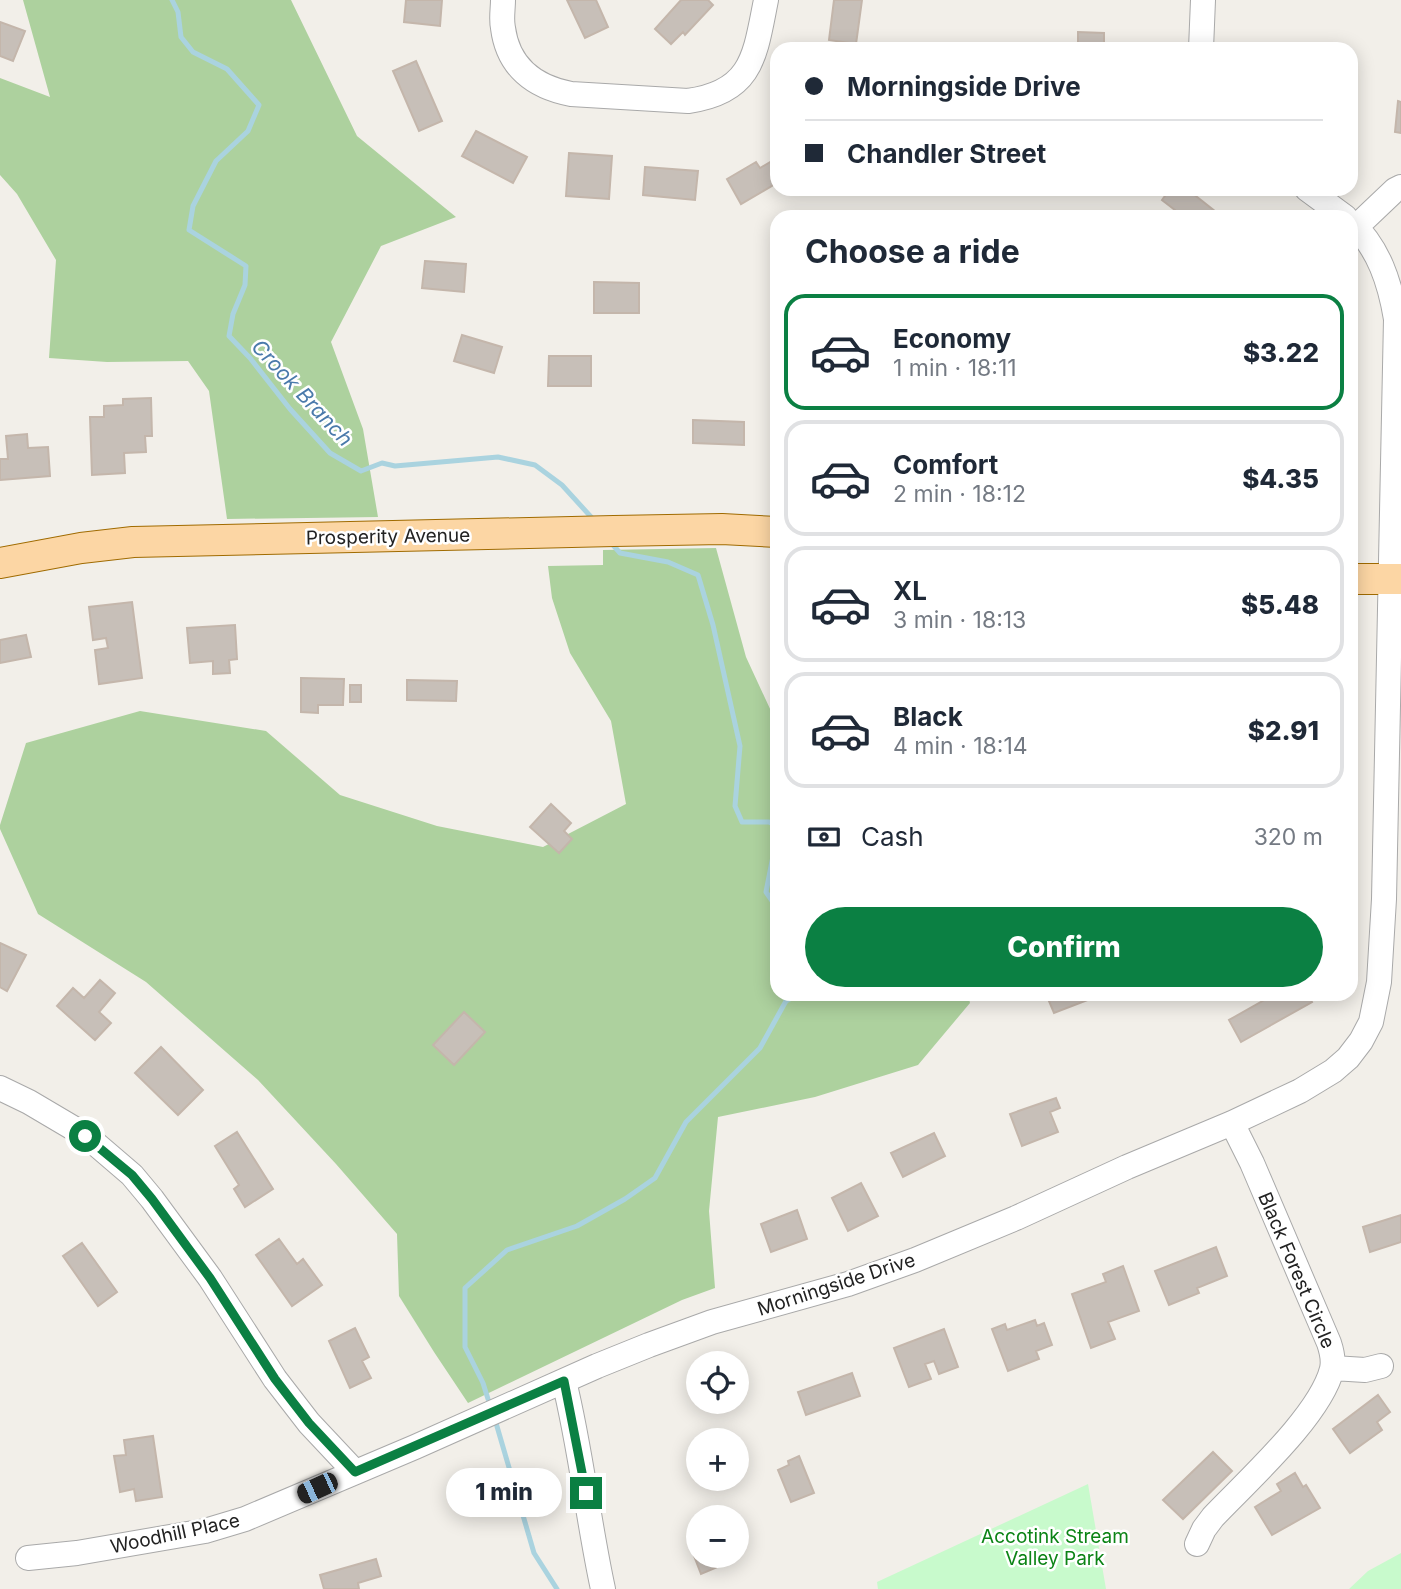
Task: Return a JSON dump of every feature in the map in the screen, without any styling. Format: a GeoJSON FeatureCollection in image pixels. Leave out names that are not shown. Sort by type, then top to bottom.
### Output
{"type":"FeatureCollection","features":[{"type":"Feature","properties":{"kind":"main road","name":"Prosperity Avenue"},"geometry":{"type":"LineString","coordinates":[[0,563],[81,548],[133,542],[722,529],[770,531]]}},
{"type":"Feature","properties":{"kind":"main road"},"geometry":{"type":"LineString","coordinates":[[1358,579],[1396,579]]}},
{"type":"Feature","properties":{"kind":"street"},"geometry":{"type":"LineString","coordinates":[[503,0],[502,25],[512,58],[524,73],[538,84],[553,91],[571,94],[688,101],[705,99],[722,92],[737,81],[749,66],[756,49],[766,0]]}},
{"type":"Feature","properties":{"kind":"street"},"geometry":{"type":"LineString","coordinates":[[1201,42],[1203,0]]}},
{"type":"Feature","properties":{"kind":"street"},"geometry":{"type":"LineString","coordinates":[[1358,217],[1401,187]]}},
{"type":"Feature","properties":{"kind":"street","name":"Morningside Drive"},"geometry":{"type":"LineString","coordinates":[[1316,196],[1335,210]]}},
{"type":"Feature","properties":{"kind":"street","name":"Morningside Drive"},"geometry":{"type":"LineString","coordinates":[[355,1472],[597,1366],[712,1322],[848,1284],[915,1260],[1016,1218],[1300,1091],[1333,1071],[1348,1058],[1371,1022],[1379,982],[1396,579],[1396,319],[1384,269],[1358,230]]}},
{"type":"Feature","properties":{"kind":"street"},"geometry":{"type":"LineString","coordinates":[[0,1088],[72,1128],[132,1175],[210,1278],[275,1379],[309,1423],[355,1472]]}},
{"type":"Feature","properties":{"kind":"street","name":"Black Forest Circle"},"geometry":{"type":"LineString","coordinates":[[1197,1544],[1213,1517],[1281,1447],[1314,1407],[1333,1368],[1329,1343],[1252,1163],[1232,1123]]}},
{"type":"Feature","properties":{"kind":"street"},"geometry":{"type":"LineString","coordinates":[[1333,1368],[1366,1370],[1381,1366]]}},
{"type":"Feature","properties":{"kind":"street"},"geometry":{"type":"LineString","coordinates":[[564,1381],[603,1589]]}},
{"type":"Feature","properties":{"kind":"street","name":"Woodhill Place"},"geometry":{"type":"LineString","coordinates":[[28,1558],[78,1553],[205,1531],[245,1519],[355,1472]]}},
{"type":"Feature","properties":{"kind":"green space"},"geometry":{"type":"Polygon","coordinates":[[[23,0],[291,0],[357,136],[456,217],[381,246],[331,342],[363,429],[378,517],[227,519],[209,391],[188,361],[107,362],[49,358],[56,260],[17,194],[0,175],[0,78],[50,97],[23,0]]]}},
{"type":"Feature","properties":{"kind":"green space"},"geometry":{"type":"Polygon","coordinates":[[[716,548],[746,657],[770,709],[770,1001],[970,1003],[918,1065],[815,1097],[718,1117],[709,1211],[715,1288],[682,1300],[468,1403],[399,1296],[397,1234],[258,1080],[146,982],[38,914],[0,825],[26,743],[140,711],[266,731],[340,795],[437,826],[543,847],[626,804],[611,721],[570,653],[552,598],[548,566],[603,565],[603,550],[716,548]]]}},
{"type":"Feature","properties":{"kind":"green space","name":"Accotink Stream Valley Park"},"geometry":{"type":"Polygon","coordinates":[[[1088,1484],[1106,1589],[878,1589],[877,1582],[1088,1484]]]}},
{"type":"Feature","properties":{"kind":"green space"},"geometry":{"type":"Polygon","coordinates":[[[1401,1553],[1401,1589],[1349,1589],[1368,1571],[1401,1553]]]}},
{"type":"Feature","properties":{"kind":"building"},"geometry":{"type":"Polygon","coordinates":[[[406,0],[442,0],[440,26],[404,22],[406,0]]]}},
{"type":"Feature","properties":{"kind":"building"},"geometry":{"type":"Polygon","coordinates":[[[567,0],[596,0],[608,27],[585,38],[567,0]]]}},
{"type":"Feature","properties":{"kind":"building"},"geometry":{"type":"Polygon","coordinates":[[[681,0],[708,0],[713,5],[685,35],[683,32],[671,44],[655,29],[681,0]]]}},
{"type":"Feature","properties":{"kind":"building"},"geometry":{"type":"Polygon","coordinates":[[[834,0],[862,0],[856,42],[829,40],[834,0]]]}},
{"type":"Feature","properties":{"kind":"building"},"geometry":{"type":"Polygon","coordinates":[[[0,22],[25,31],[13,61],[0,56],[0,22]]]}},
{"type":"Feature","properties":{"kind":"building"},"geometry":{"type":"Polygon","coordinates":[[[1078,32],[1104,33],[1104,42],[1078,42],[1078,32]]]}},
{"type":"Feature","properties":{"kind":"building"},"geometry":{"type":"Polygon","coordinates":[[[416,61],[442,121],[419,131],[393,71],[416,61]]]}},
{"type":"Feature","properties":{"kind":"building"},"geometry":{"type":"Polygon","coordinates":[[[1398,101],[1401,102],[1401,133],[1395,132],[1398,101]]]}},
{"type":"Feature","properties":{"kind":"building"},"geometry":{"type":"Polygon","coordinates":[[[476,131],[527,157],[513,183],[462,156],[476,131]]]}},
{"type":"Feature","properties":{"kind":"building"},"geometry":{"type":"Polygon","coordinates":[[[569,153],[612,156],[609,199],[566,196],[569,153]]]}},
{"type":"Feature","properties":{"kind":"building"},"geometry":{"type":"Polygon","coordinates":[[[756,162],[760,168],[770,162],[770,187],[741,204],[727,179],[756,162]]]}},
{"type":"Feature","properties":{"kind":"building"},"geometry":{"type":"Polygon","coordinates":[[[645,167],[698,171],[695,200],[643,195],[645,167]]]}},
{"type":"Feature","properties":{"kind":"building"},"geometry":{"type":"Polygon","coordinates":[[[1165,196],[1196,196],[1213,210],[1175,210],[1162,200],[1165,196]]]}},
{"type":"Feature","properties":{"kind":"building"},"geometry":{"type":"Polygon","coordinates":[[[425,261],[466,264],[464,292],[422,288],[425,261]]]}},
{"type":"Feature","properties":{"kind":"building"},"geometry":{"type":"Polygon","coordinates":[[[594,282],[639,283],[639,313],[594,313],[594,282]]]}},
{"type":"Feature","properties":{"kind":"building"},"geometry":{"type":"Polygon","coordinates":[[[462,335],[502,347],[494,373],[454,361],[462,335]]]}},
{"type":"Feature","properties":{"kind":"building"},"geometry":{"type":"Polygon","coordinates":[[[549,356],[591,356],[591,386],[548,386],[549,356]]]}},
{"type":"Feature","properties":{"kind":"building"},"geometry":{"type":"Polygon","coordinates":[[[151,398],[152,436],[145,436],[146,452],[124,453],[125,473],[92,475],[90,417],[104,417],[104,406],[123,405],[123,399],[151,398]]]}},
{"type":"Feature","properties":{"kind":"building"},"geometry":{"type":"Polygon","coordinates":[[[693,420],[744,422],[744,445],[693,443],[693,420]]]}},
{"type":"Feature","properties":{"kind":"building"},"geometry":{"type":"Polygon","coordinates":[[[27,434],[28,448],[48,447],[50,476],[0,480],[0,459],[8,459],[6,436],[27,434]]]}},
{"type":"Feature","properties":{"kind":"building"},"geometry":{"type":"Polygon","coordinates":[[[132,602],[142,678],[99,684],[95,650],[108,648],[106,638],[93,640],[89,607],[132,602]]]}},
{"type":"Feature","properties":{"kind":"building"},"geometry":{"type":"Polygon","coordinates":[[[235,625],[237,659],[229,660],[230,673],[213,674],[213,661],[190,663],[187,628],[235,625]]]}},
{"type":"Feature","properties":{"kind":"building"},"geometry":{"type":"Polygon","coordinates":[[[26,635],[31,657],[0,663],[0,640],[26,635]]]}},
{"type":"Feature","properties":{"kind":"building"},"geometry":{"type":"Polygon","coordinates":[[[301,678],[344,679],[343,705],[318,705],[318,713],[301,712],[301,678]]]}},
{"type":"Feature","properties":{"kind":"building"},"geometry":{"type":"Polygon","coordinates":[[[407,680],[457,681],[456,701],[407,700],[407,680]]]}},
{"type":"Feature","properties":{"kind":"building"},"geometry":{"type":"Polygon","coordinates":[[[350,685],[361,685],[361,702],[350,702],[350,685]]]}},
{"type":"Feature","properties":{"kind":"building"},"geometry":{"type":"Polygon","coordinates":[[[551,804],[571,823],[564,831],[572,839],[559,853],[530,827],[551,804]]]}},
{"type":"Feature","properties":{"kind":"building"},"geometry":{"type":"Polygon","coordinates":[[[0,943],[26,955],[7,991],[0,987],[0,943]]]}},
{"type":"Feature","properties":{"kind":"building"},"geometry":{"type":"Polygon","coordinates":[[[100,980],[115,993],[99,1012],[111,1023],[95,1040],[57,1006],[73,988],[84,998],[100,980]]]}},
{"type":"Feature","properties":{"kind":"building"},"geometry":{"type":"Polygon","coordinates":[[[1049,1001],[1085,1001],[1054,1013],[1049,1001]]]}},
{"type":"Feature","properties":{"kind":"building"},"geometry":{"type":"Polygon","coordinates":[[[1263,1001],[1312,1002],[1241,1042],[1229,1020],[1263,1001]]]}},
{"type":"Feature","properties":{"kind":"building"},"geometry":{"type":"Polygon","coordinates":[[[464,1012],[485,1032],[454,1065],[433,1045],[464,1012]]]}},
{"type":"Feature","properties":{"kind":"building"},"geometry":{"type":"Polygon","coordinates":[[[161,1047],[203,1090],[178,1115],[135,1073],[161,1047]]]}},
{"type":"Feature","properties":{"kind":"building"},"geometry":{"type":"Polygon","coordinates":[[[1056,1098],[1060,1108],[1050,1112],[1058,1132],[1022,1146],[1010,1114],[1056,1098]]]}},
{"type":"Feature","properties":{"kind":"building"},"geometry":{"type":"Polygon","coordinates":[[[237,1132],[273,1189],[245,1207],[234,1189],[239,1185],[215,1146],[237,1132]]]}},
{"type":"Feature","properties":{"kind":"building"},"geometry":{"type":"Polygon","coordinates":[[[934,1133],[945,1156],[903,1177],[891,1153],[934,1133]]]}},
{"type":"Feature","properties":{"kind":"building"},"geometry":{"type":"Polygon","coordinates":[[[861,1183],[878,1216],[848,1231],[832,1198],[861,1183]]]}},
{"type":"Feature","properties":{"kind":"building"},"geometry":{"type":"Polygon","coordinates":[[[797,1210],[807,1239],[771,1252],[761,1224],[797,1210]]]}},
{"type":"Feature","properties":{"kind":"building"},"geometry":{"type":"Polygon","coordinates":[[[1401,1215],[1401,1242],[1370,1252],[1363,1227],[1401,1215]]]}},
{"type":"Feature","properties":{"kind":"building"},"geometry":{"type":"Polygon","coordinates":[[[279,1239],[297,1264],[303,1259],[322,1285],[292,1306],[256,1255],[279,1239]]]}},
{"type":"Feature","properties":{"kind":"building"},"geometry":{"type":"Polygon","coordinates":[[[82,1243],[117,1292],[98,1306],[63,1256],[82,1243]]]}},
{"type":"Feature","properties":{"kind":"building"},"geometry":{"type":"Polygon","coordinates":[[[1216,1247],[1227,1276],[1197,1288],[1199,1293],[1169,1305],[1155,1271],[1216,1247]]]}},
{"type":"Feature","properties":{"kind":"building"},"geometry":{"type":"Polygon","coordinates":[[[1123,1266],[1139,1311],[1108,1322],[1115,1339],[1091,1348],[1072,1294],[1106,1282],[1103,1274],[1123,1266]]]}},
{"type":"Feature","properties":{"kind":"building"},"geometry":{"type":"Polygon","coordinates":[[[1035,1320],[1037,1326],[1044,1323],[1052,1345],[1036,1351],[1039,1359],[1008,1371],[992,1329],[1005,1324],[1007,1330],[1035,1320]]]}},
{"type":"Feature","properties":{"kind":"building"},"geometry":{"type":"Polygon","coordinates":[[[355,1328],[369,1357],[362,1361],[371,1378],[350,1388],[329,1341],[355,1328]]]}},
{"type":"Feature","properties":{"kind":"building"},"geometry":{"type":"Polygon","coordinates":[[[944,1329],[958,1367],[939,1374],[934,1361],[925,1364],[931,1379],[909,1387],[894,1348],[944,1329]]]}},
{"type":"Feature","properties":{"kind":"building"},"geometry":{"type":"Polygon","coordinates":[[[852,1373],[860,1396],[806,1415],[798,1392],[852,1373]]]}},
{"type":"Feature","properties":{"kind":"building"},"geometry":{"type":"Polygon","coordinates":[[[1378,1395],[1390,1412],[1377,1422],[1382,1430],[1350,1453],[1333,1429],[1378,1395]]]}},
{"type":"Feature","properties":{"kind":"building"},"geometry":{"type":"Polygon","coordinates":[[[153,1436],[162,1497],[136,1501],[134,1489],[120,1492],[114,1456],[126,1455],[124,1440],[153,1436]]]}},
{"type":"Feature","properties":{"kind":"building"},"geometry":{"type":"Polygon","coordinates":[[[1213,1452],[1232,1471],[1183,1519],[1163,1500],[1213,1452]]]}},
{"type":"Feature","properties":{"kind":"building"},"geometry":{"type":"Polygon","coordinates":[[[799,1456],[814,1493],[791,1502],[778,1470],[799,1456]]]}},
{"type":"Feature","properties":{"kind":"building"},"geometry":{"type":"Polygon","coordinates":[[[1295,1473],[1320,1508],[1272,1535],[1255,1507],[1281,1491],[1277,1484],[1295,1473]]]}},
{"type":"Feature","properties":{"kind":"building"},"geometry":{"type":"Polygon","coordinates":[[[376,1559],[381,1576],[358,1583],[359,1589],[324,1589],[320,1575],[376,1559]]]}},
{"type":"Feature","properties":{"kind":"building"},"geometry":{"type":"Polygon","coordinates":[[[699,1568],[715,1568],[701,1574],[699,1568]]]}},
{"type":"Feature","properties":{"kind":"waterway","name":"Crook Branch"},"geometry":{"type":"LineString","coordinates":[[172,0],[178,12],[181,37],[193,52],[227,69],[259,105],[248,131],[216,161],[193,206],[189,230],[246,266],[245,285],[233,314],[229,336],[330,453],[361,471],[382,463],[395,466],[498,457],[535,465],[562,485],[592,518]]}},
{"type":"Feature","properties":{"kind":"waterway","name":"Crook Branch"},"geometry":{"type":"LineString","coordinates":[[613,545],[620,553],[668,562],[698,575],[713,625],[740,746],[735,806],[742,822],[770,822]]}},
{"type":"Feature","properties":{"kind":"waterway","name":"Crook Branch"},"geometry":{"type":"LineString","coordinates":[[770,872],[766,892],[770,898]]}},
{"type":"Feature","properties":{"kind":"waterway","name":"Crook Branch"},"geometry":{"type":"LineString","coordinates":[[488,1399],[465,1347],[465,1288],[507,1250],[577,1226],[625,1199],[655,1178],[686,1122],[760,1048],[786,1001]]}},
{"type":"Feature","properties":{"kind":"waterway","name":"Crook Branch"},"geometry":{"type":"LineString","coordinates":[[496,1423],[534,1553],[557,1589]]}},
{"type":"Feature","properties":{"kind":"route"},"geometry":{"type":"LineString","coordinates":[[85,1136],[132,1175],[152,1199],[210,1278],[275,1379],[309,1423],[355,1472],[564,1381],[586,1493]]}}]}
